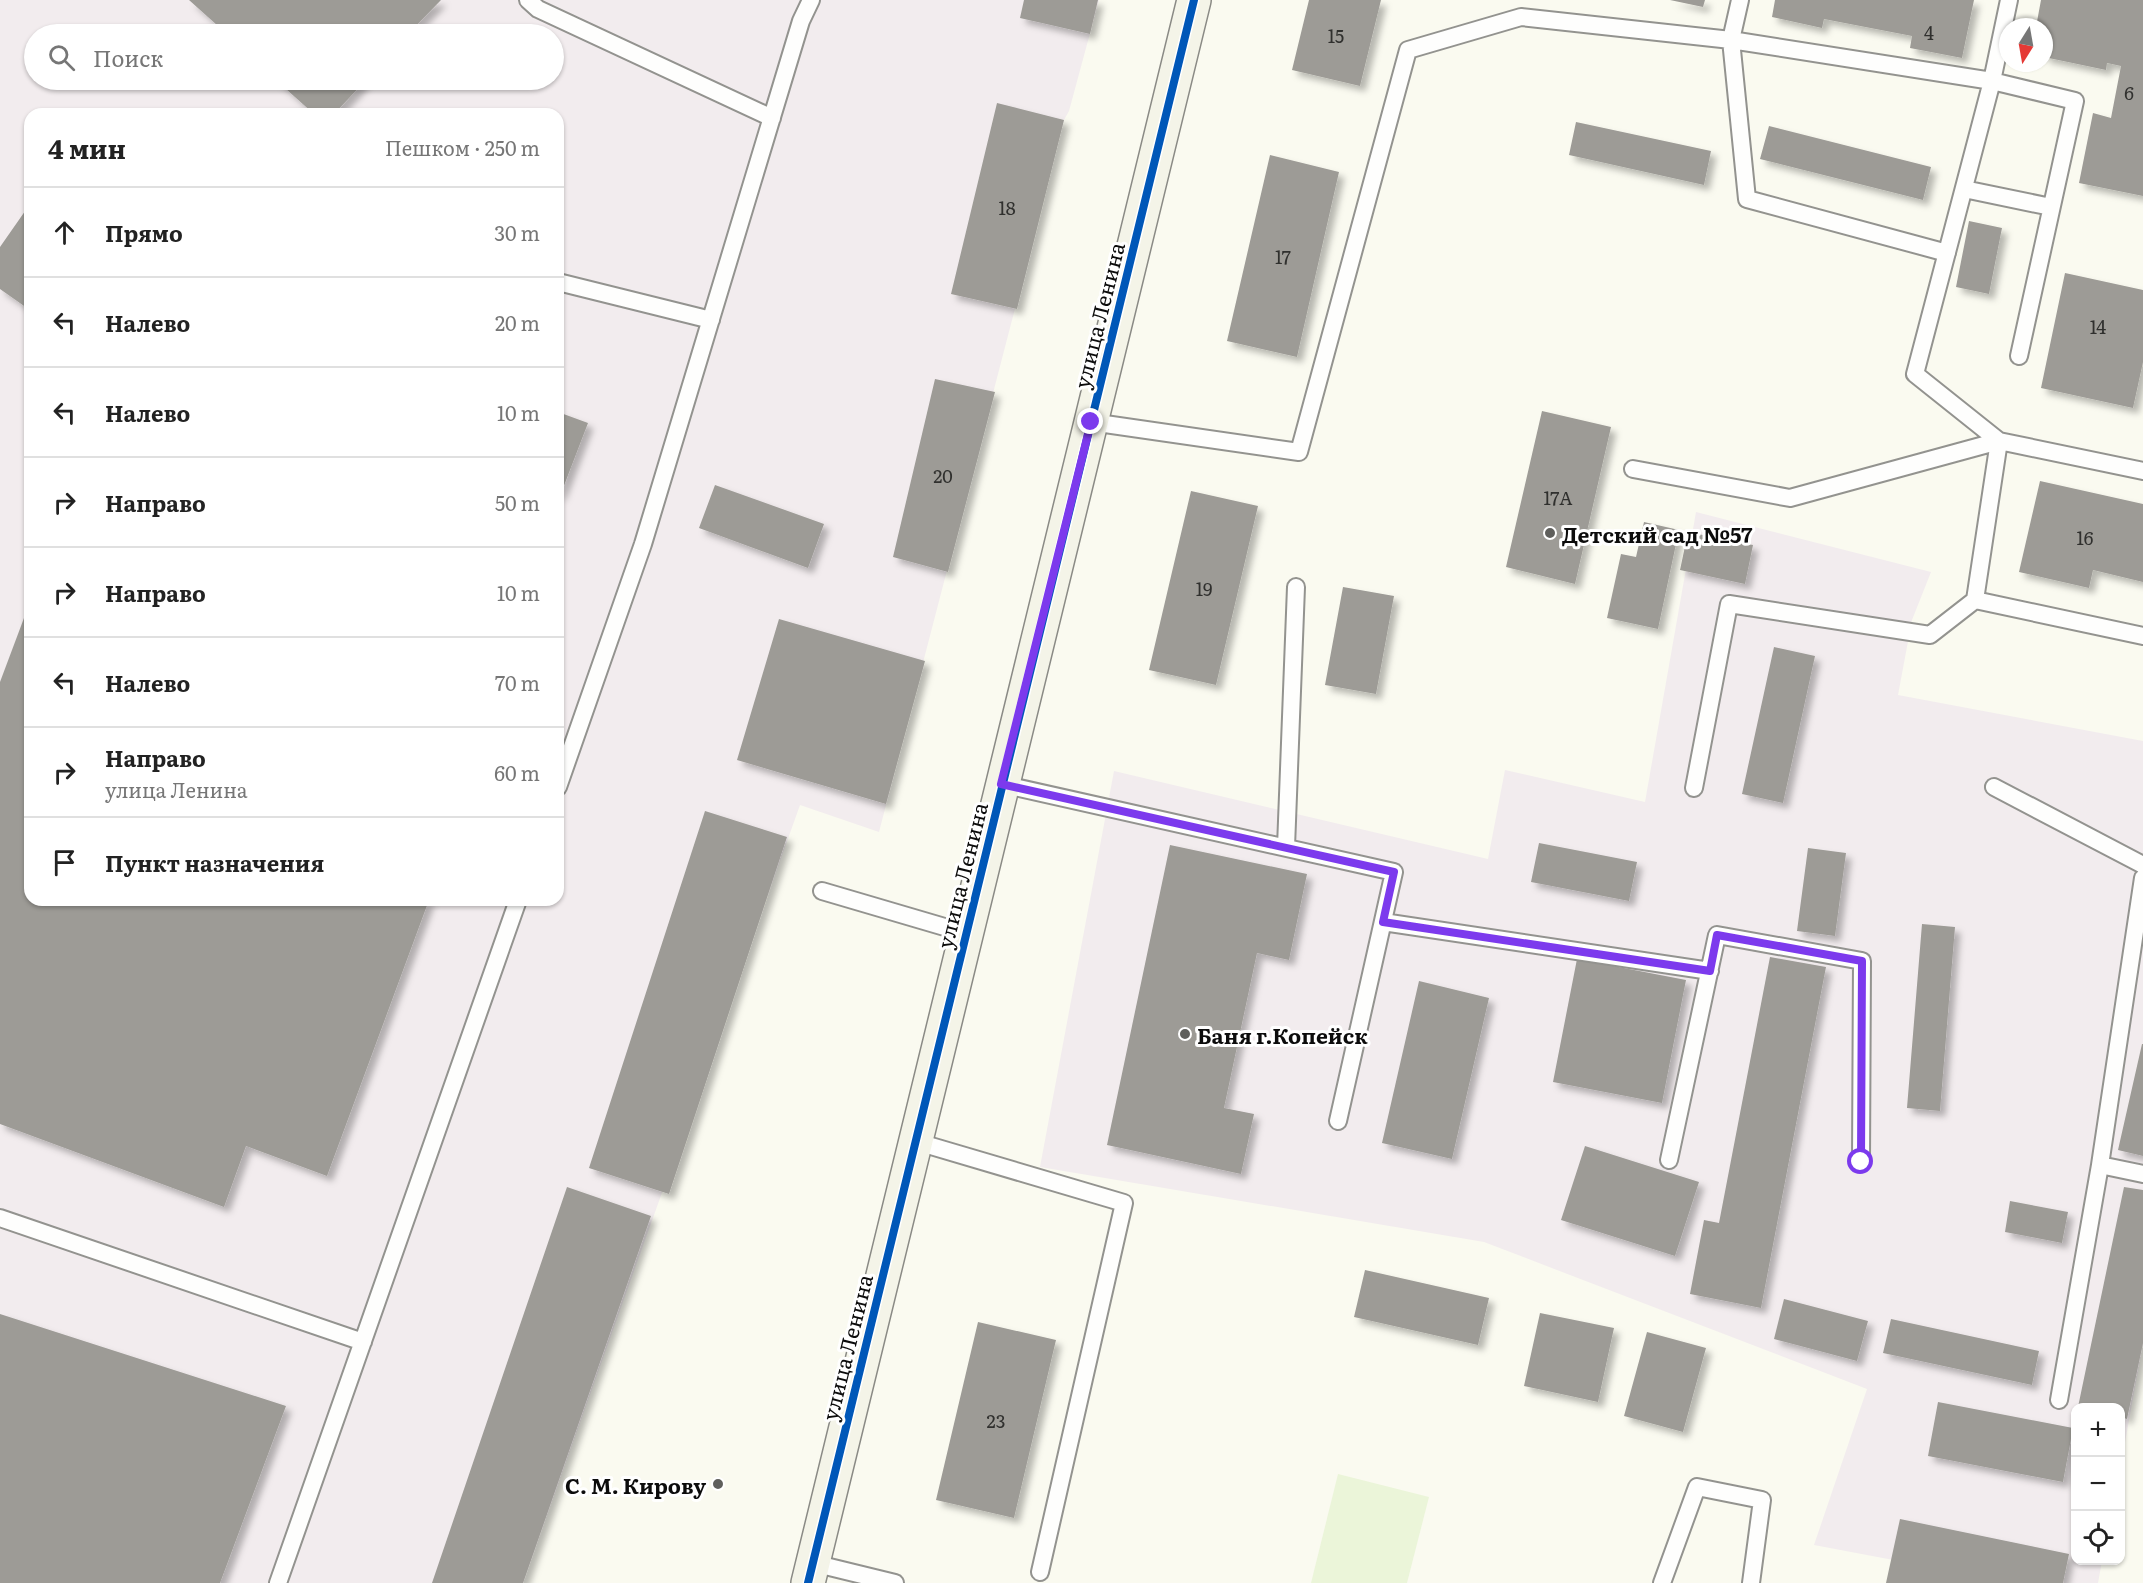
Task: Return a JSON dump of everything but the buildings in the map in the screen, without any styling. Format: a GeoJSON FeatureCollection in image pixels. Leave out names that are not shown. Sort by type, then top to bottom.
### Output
{"type":"FeatureCollection","features":[{"type":"Feature","properties":{"kind":"street","name":"улица Ленина"},"geometry":{"type":"LineString","coordinates":[[810,1573],[1194,0]]}},
{"type":"Feature","properties":{"kind":"lane"},"geometry":{"type":"LineString","coordinates":[[528,0],[538,9],[772,118]]}},
{"type":"Feature","properties":{"kind":"lane"},"geometry":{"type":"LineString","coordinates":[[564,770],[644,544],[801,21],[811,0]]}},
{"type":"Feature","properties":{"kind":"lane"},"geometry":{"type":"LineString","coordinates":[[1740,0],[1731,40],[1747,200],[1947,253]]}},
{"type":"Feature","properties":{"kind":"lane"},"geometry":{"type":"LineString","coordinates":[[2010,0],[1992,81],[1915,374],[1999,441],[2143,471]]}},
{"type":"Feature","properties":{"kind":"lane"},"geometry":{"type":"LineString","coordinates":[[1091,422],[1299,452],[1408,51],[1521,17],[1731,40],[1992,81],[2075,101],[2019,356]]}},
{"type":"Feature","properties":{"kind":"lane"},"geometry":{"type":"LineString","coordinates":[[1964,189],[2051,207]]}},
{"type":"Feature","properties":{"kind":"lane"},"geometry":{"type":"LineString","coordinates":[[564,283],[711,320]]}},
{"type":"Feature","properties":{"kind":"lane"},"geometry":{"type":"LineString","coordinates":[[1633,469],[1791,498],[1999,441]]}},
{"type":"Feature","properties":{"kind":"lane"},"geometry":{"type":"LineString","coordinates":[[1694,788],[1729,604],[1930,636],[1975,600],[1999,441]]}},
{"type":"Feature","properties":{"kind":"lane"},"geometry":{"type":"LineString","coordinates":[[1286,847],[1296,586]]}},
{"type":"Feature","properties":{"kind":"lane"},"geometry":{"type":"LineString","coordinates":[[1975,600],[2143,636]]}},
{"type":"Feature","properties":{"kind":"lane"},"geometry":{"type":"LineString","coordinates":[[1001,784],[1394,872],[1338,1121]]}},
{"type":"Feature","properties":{"kind":"lane"},"geometry":{"type":"LineString","coordinates":[[1994,787],[2143,865]]}},
{"type":"Feature","properties":{"kind":"lane"},"geometry":{"type":"LineString","coordinates":[[2059,1400],[2100,1165],[2143,878]]}},
{"type":"Feature","properties":{"kind":"lane"},"geometry":{"type":"LineString","coordinates":[[822,891],[965,933]]}},
{"type":"Feature","properties":{"kind":"lane"},"geometry":{"type":"LineString","coordinates":[[278,1583],[516,906]]}},
{"type":"Feature","properties":{"kind":"lane"},"geometry":{"type":"LineString","coordinates":[[1383,922],[1710,971]]}},
{"type":"Feature","properties":{"kind":"lane"},"geometry":{"type":"LineString","coordinates":[[1669,1160],[1717,935],[1862,961],[1861,1162]]}},
{"type":"Feature","properties":{"kind":"lane"},"geometry":{"type":"LineString","coordinates":[[914,1141],[1124,1203],[1040,1572]]}},
{"type":"Feature","properties":{"kind":"lane"},"geometry":{"type":"LineString","coordinates":[[2100,1165],[2143,1174]]}},
{"type":"Feature","properties":{"kind":"lane"},"geometry":{"type":"LineString","coordinates":[[0,1218],[363,1342]]}},
{"type":"Feature","properties":{"kind":"lane"},"geometry":{"type":"LineString","coordinates":[[1662,1583],[1697,1488],[1761,1500],[1751,1583]]}},
{"type":"Feature","properties":{"kind":"lane"},"geometry":{"type":"LineString","coordinates":[[810,1573],[895,1583]]}},
{"type":"Feature","properties":{"kind":"shaded area"},"geometry":{"type":"Polygon","coordinates":[[[0,0],[1099,0],[1069,111],[1064,120],[879,832],[800,805],[523,1583],[0,1583],[0,0]]]}},
{"type":"Feature","properties":{"kind":"shaded area"},"geometry":{"type":"Polygon","coordinates":[[[1696,512],[1931,572],[1912,620],[1898,695],[2143,741],[2143,1344],[2125,1442],[2125,1403],[2071,1403],[2071,1565],[2101,1565],[2098,1583],[2015,1583],[1814,1545],[1867,1389],[1484,1242],[1040,1167],[1114,771],[1488,859],[1505,770],[1645,802],[1696,512]]]}},
{"type":"Feature","properties":{"kind":"green space"},"geometry":{"type":"Polygon","coordinates":[[[1338,1474],[1429,1497],[1407,1583],[1311,1583],[1338,1474]]]}},
{"type":"Feature","properties":{"kind":"cycle path"},"geometry":{"type":"LineString","coordinates":[[808,1583],[1194,0]]}},
{"type":"Feature","properties":{"kind":"place","name":"Детский сад №57"},"geometry":{"type":"Point","coordinates":[1550,533]}},
{"type":"Feature","properties":{"kind":"place","name":"Баня г.Копейск"},"geometry":{"type":"Point","coordinates":[1185,1034]}},
{"type":"Feature","properties":{"kind":"place","name":"С. М. Кирову"},"geometry":{"type":"Point","coordinates":[718,1484]}},
{"type":"Feature","properties":{"kind":"route"},"geometry":{"type":"LineString","coordinates":[[1091,422],[1001,784],[1394,872],[1383,922],[1710,971],[1717,935],[1862,961],[1861,1162]]}}]}
